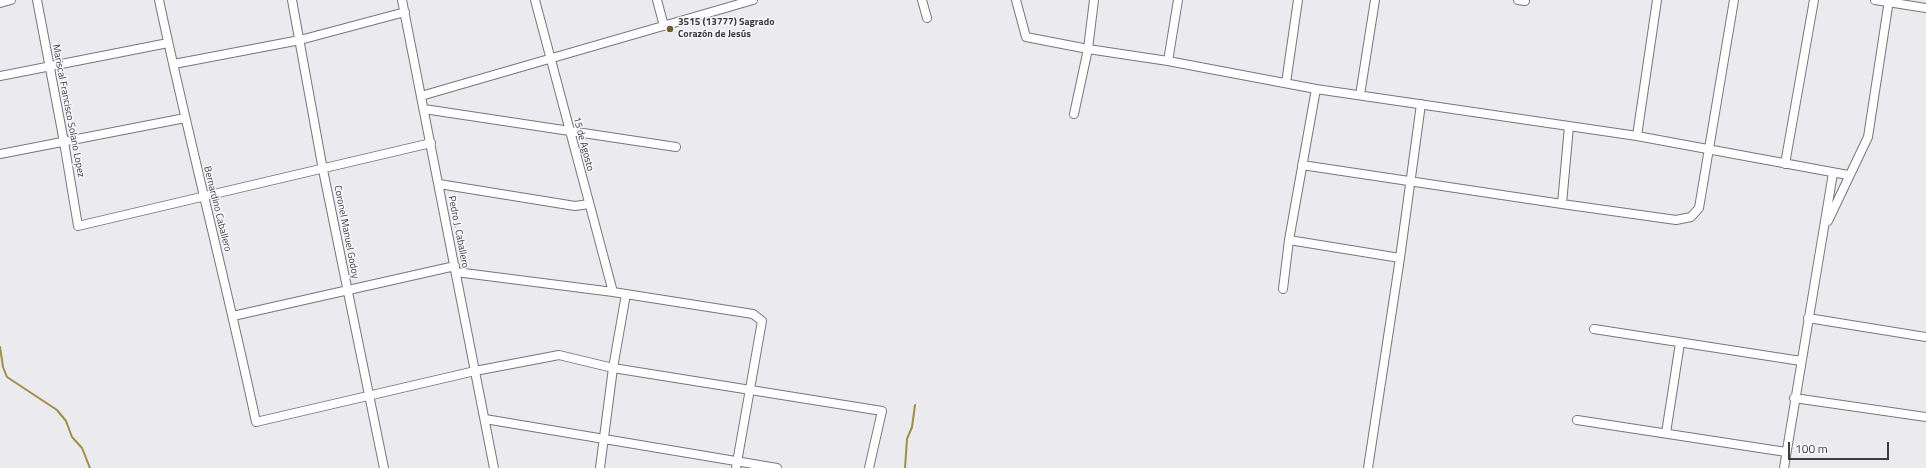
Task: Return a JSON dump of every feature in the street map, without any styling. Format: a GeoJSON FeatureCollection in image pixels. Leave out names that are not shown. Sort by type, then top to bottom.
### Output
{"type":"FeatureCollection","features":[{"type":"Feature","properties":{"kind":"street"},"geometry":{"type":"LineString","coordinates":[[0,3],[11,0]]}},
{"type":"Feature","properties":{"kind":"street","name":"Mariscal Francisco Solano Lopez"},"geometry":{"type":"LineString","coordinates":[[36,0],[64,142],[78,226],[204,197]]}},
{"type":"Feature","properties":{"kind":"street","name":"Bernardino Caballero"},"geometry":{"type":"LineString","coordinates":[[159,0],[174,64],[184,118],[233,316],[256,422],[369,396]]}},
{"type":"Feature","properties":{"kind":"street","name":"Coronel Manuel Godoy"},"geometry":{"type":"LineString","coordinates":[[292,0],[323,170],[384,468]]}},
{"type":"Feature","properties":{"kind":"street","name":"Pedro J. Caballero"},"geometry":{"type":"LineString","coordinates":[[402,0],[494,468]]}},
{"type":"Feature","properties":{"kind":"street","name":"15 de Agosto"},"geometry":{"type":"LineString","coordinates":[[535,0],[613,292]]}},
{"type":"Feature","properties":{"kind":"street"},"geometry":{"type":"LineString","coordinates":[[657,0],[664,26]]}},
{"type":"Feature","properties":{"kind":"street"},"geometry":{"type":"LineString","coordinates":[[421,96],[664,26],[727,4],[753,0]]}},
{"type":"Feature","properties":{"kind":"street"},"geometry":{"type":"LineString","coordinates":[[922,0],[927,18]]}},
{"type":"Feature","properties":{"kind":"street"},"geometry":{"type":"LineString","coordinates":[[1016,0],[1026,36],[1316,89],[1637,136],[1848,175]]}},
{"type":"Feature","properties":{"kind":"street"},"geometry":{"type":"LineString","coordinates":[[1074,114],[1088,48],[1094,0]]}},
{"type":"Feature","properties":{"kind":"street"},"geometry":{"type":"LineString","coordinates":[[1168,61],[1178,0]]}},
{"type":"Feature","properties":{"kind":"street"},"geometry":{"type":"LineString","coordinates":[[1286,83],[1298,0]]}},
{"type":"Feature","properties":{"kind":"street"},"geometry":{"type":"LineString","coordinates":[[1360,95],[1375,0]]}},
{"type":"Feature","properties":{"kind":"street"},"geometry":{"type":"LineString","coordinates":[[1637,136],[1657,0]]}},
{"type":"Feature","properties":{"kind":"street"},"geometry":{"type":"LineString","coordinates":[[1302,165],[1676,220],[1691,217],[1699,208],[1710,150],[1734,0]]}},
{"type":"Feature","properties":{"kind":"street"},"geometry":{"type":"LineString","coordinates":[[1785,164],[1814,0]]}},
{"type":"Feature","properties":{"kind":"street"},"geometry":{"type":"LineString","coordinates":[[1875,0],[1926,8]]}},
{"type":"Feature","properties":{"kind":"street"},"geometry":{"type":"LineString","coordinates":[[1823,233],[1848,175],[1868,137],[1889,1]]}},
{"type":"Feature","properties":{"kind":"street"},"geometry":{"type":"LineString","coordinates":[[174,64],[300,40],[405,12]]}},
{"type":"Feature","properties":{"kind":"street"},"geometry":{"type":"LineString","coordinates":[[0,76],[168,43]]}},
{"type":"Feature","properties":{"kind":"street"},"geometry":{"type":"LineString","coordinates":[[1283,289],[1289,240],[1316,89]]}},
{"type":"Feature","properties":{"kind":"street"},"geometry":{"type":"LineString","coordinates":[[1368,468],[1400,258],[1421,104]]}},
{"type":"Feature","properties":{"kind":"street"},"geometry":{"type":"LineString","coordinates":[[424,109],[676,147]]}},
{"type":"Feature","properties":{"kind":"street"},"geometry":{"type":"LineString","coordinates":[[0,154],[184,118]]}},
{"type":"Feature","properties":{"kind":"street"},"geometry":{"type":"LineString","coordinates":[[1562,204],[1570,126]]}},
{"type":"Feature","properties":{"kind":"street"},"geometry":{"type":"LineString","coordinates":[[204,197],[323,170],[431,143]]}},
{"type":"Feature","properties":{"kind":"street"},"geometry":{"type":"LineString","coordinates":[[1784,468],[1794,398],[1833,173]]}},
{"type":"Feature","properties":{"kind":"street"},"geometry":{"type":"LineString","coordinates":[[438,184],[575,206],[589,204]]}},
{"type":"Feature","properties":{"kind":"street"},"geometry":{"type":"LineString","coordinates":[[1289,240],[1400,258]]}},
{"type":"Feature","properties":{"kind":"street"},"geometry":{"type":"LineString","coordinates":[[233,316],[348,290],[455,269],[753,314],[762,321],[736,464]]}},
{"type":"Feature","properties":{"kind":"street"},"geometry":{"type":"LineString","coordinates":[[600,468],[602,437],[626,294]]}},
{"type":"Feature","properties":{"kind":"street"},"geometry":{"type":"LineString","coordinates":[[1808,318],[1926,337]]}},
{"type":"Feature","properties":{"kind":"street"},"geometry":{"type":"LineString","coordinates":[[1594,329],[1801,361]]}},
{"type":"Feature","properties":{"kind":"street"},"geometry":{"type":"LineString","coordinates":[[1666,433],[1680,342]]}},
{"type":"Feature","properties":{"kind":"street"},"geometry":{"type":"LineString","coordinates":[[369,396],[475,371],[558,355],[613,368],[882,411],[870,468]]}},
{"type":"Feature","properties":{"kind":"street"},"geometry":{"type":"LineString","coordinates":[[1794,398],[1926,417]]}},
{"type":"Feature","properties":{"kind":"street"},"geometry":{"type":"LineString","coordinates":[[485,418],[602,437],[736,464],[777,468]]}},
{"type":"Feature","properties":{"kind":"street"},"geometry":{"type":"LineString","coordinates":[[1577,420],[1786,452]]}},
{"type":"Feature","properties":{"kind":"waterway"},"geometry":{"type":"LineString","coordinates":[[0,347],[3,367],[7,377],[57,410],[66,421],[72,437],[82,448],[90,468]]}},
{"type":"Feature","properties":{"kind":"waterway"},"geometry":{"type":"LineString","coordinates":[[905,468],[907,439],[912,427],[915,405]]}},
{"type":"Feature","properties":{"kind":"place","name":"3515 (13777) Sagrado Corazón de Jesús"},"geometry":{"type":"Point","coordinates":[670,29]}}]}
